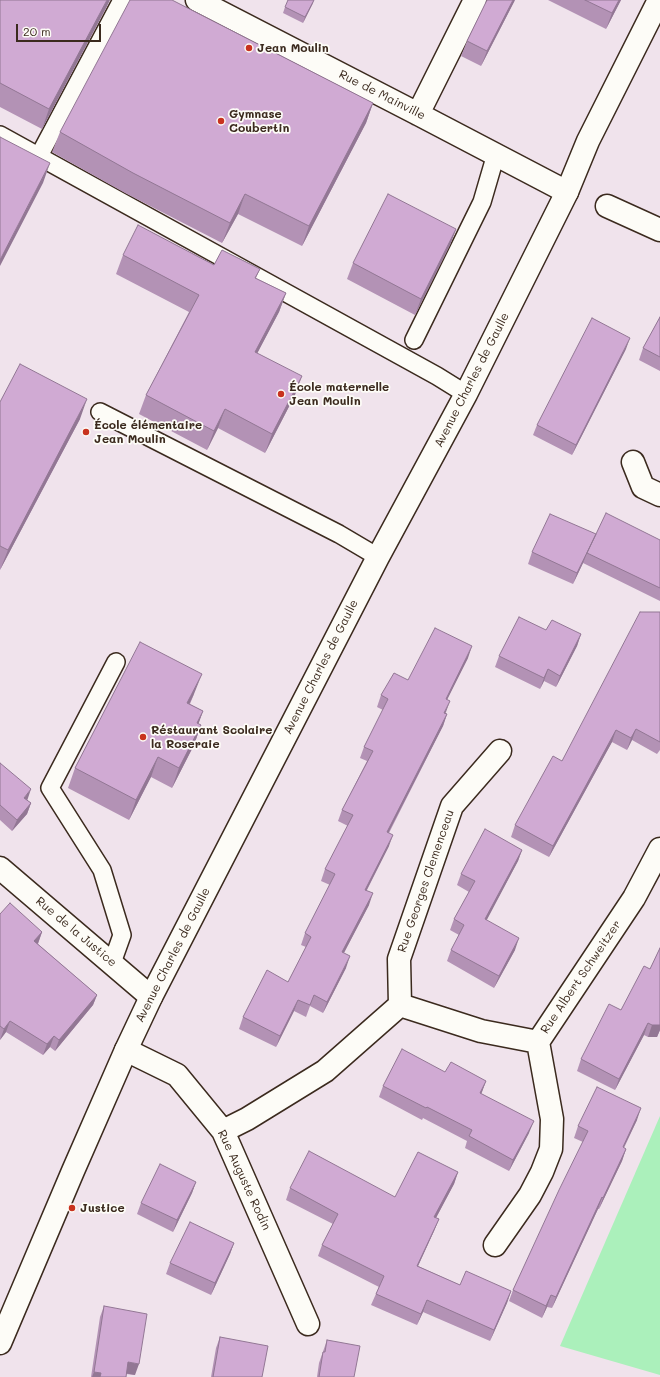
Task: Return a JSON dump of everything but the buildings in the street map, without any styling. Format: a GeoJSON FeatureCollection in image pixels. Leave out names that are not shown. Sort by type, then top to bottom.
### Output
{"type":"FeatureCollection","features":[{"type":"Feature","properties":{"kind":"street","name":"Rue de Mainville"},"geometry":{"type":"LineString","coordinates":[[197,0],[567,192]]}},
{"type":"Feature","properties":{"kind":"street"},"geometry":{"type":"LineString","coordinates":[[418,114],[475,0]]}},
{"type":"Feature","properties":{"kind":"street","name":"Avenue Charles de Gaulle"},"geometry":{"type":"LineString","coordinates":[[0,1343],[126,1050],[151,997],[378,557],[466,394],[567,192],[588,141],[659,0]]}},
{"type":"Feature","properties":{"kind":"street"},"geometry":{"type":"LineString","coordinates":[[607,206],[660,230]]}},
{"type":"Feature","properties":{"kind":"street"},"geometry":{"type":"LineString","coordinates":[[633,462],[643,487],[660,496]]}},
{"type":"Feature","properties":{"kind":"street","name":"Rue Georges Clemenceau"},"geometry":{"type":"LineString","coordinates":[[400,1004],[399,959],[452,806],[500,751]]}},
{"type":"Feature","properties":{"kind":"street","name":"Rue Albert Schweitzer"},"geometry":{"type":"LineString","coordinates":[[400,1004],[481,1031],[538,1042],[634,898],[660,849]]}},
{"type":"Feature","properties":{"kind":"street","name":"Rue de la Justice"},"geometry":{"type":"LineString","coordinates":[[0,868],[151,997]]}},
{"type":"Feature","properties":{"kind":"street"},"geometry":{"type":"LineString","coordinates":[[223,1131],[247,1119],[325,1071],[400,1004]]}},
{"type":"Feature","properties":{"kind":"street"},"geometry":{"type":"LineString","coordinates":[[495,1245],[530,1195],[542,1172],[551,1149],[552,1119],[538,1042]]}},
{"type":"Feature","properties":{"kind":"street","name":"Rue Auguste Rodin"},"geometry":{"type":"LineString","coordinates":[[126,1050],[177,1074],[223,1131],[308,1324]]}},
{"type":"Feature","properties":{"kind":"lane"},"geometry":{"type":"LineString","coordinates":[[39,156],[122,0]]}},
{"type":"Feature","properties":{"kind":"lane"},"geometry":{"type":"LineString","coordinates":[[0,134],[437,376],[466,394]]}},
{"type":"Feature","properties":{"kind":"lane"},"geometry":{"type":"LineString","coordinates":[[414,340],[482,202],[496,154]]}},
{"type":"Feature","properties":{"kind":"lane"},"geometry":{"type":"LineString","coordinates":[[100,412],[339,534],[378,557]]}},
{"type":"Feature","properties":{"kind":"lane"},"geometry":{"type":"LineString","coordinates":[[112,963],[122,935],[102,870],[50,788],[116,662]]}},
{"type":"Feature","properties":{"kind":"green space"},"geometry":{"type":"Polygon","coordinates":[[[660,1116],[660,1375],[560,1346],[660,1116]]]}},
{"type":"Feature","properties":{"kind":"place","name":"Jean Moulin"},"geometry":{"type":"Point","coordinates":[249,48]}},
{"type":"Feature","properties":{"kind":"place","name":"Gymnase Coubertin"},"geometry":{"type":"Point","coordinates":[221,121]}},
{"type":"Feature","properties":{"kind":"place","name":"École maternelle Jean Moulin"},"geometry":{"type":"Point","coordinates":[281,394]}},
{"type":"Feature","properties":{"kind":"place","name":"École élémentaire Jean Moulin"},"geometry":{"type":"Point","coordinates":[86,432]}},
{"type":"Feature","properties":{"kind":"place","name":"Réstaurant Scolaire la Roseraie"},"geometry":{"type":"Point","coordinates":[143,737]}},
{"type":"Feature","properties":{"kind":"place","name":"Justice"},"geometry":{"type":"Point","coordinates":[72,1208]}}]}
